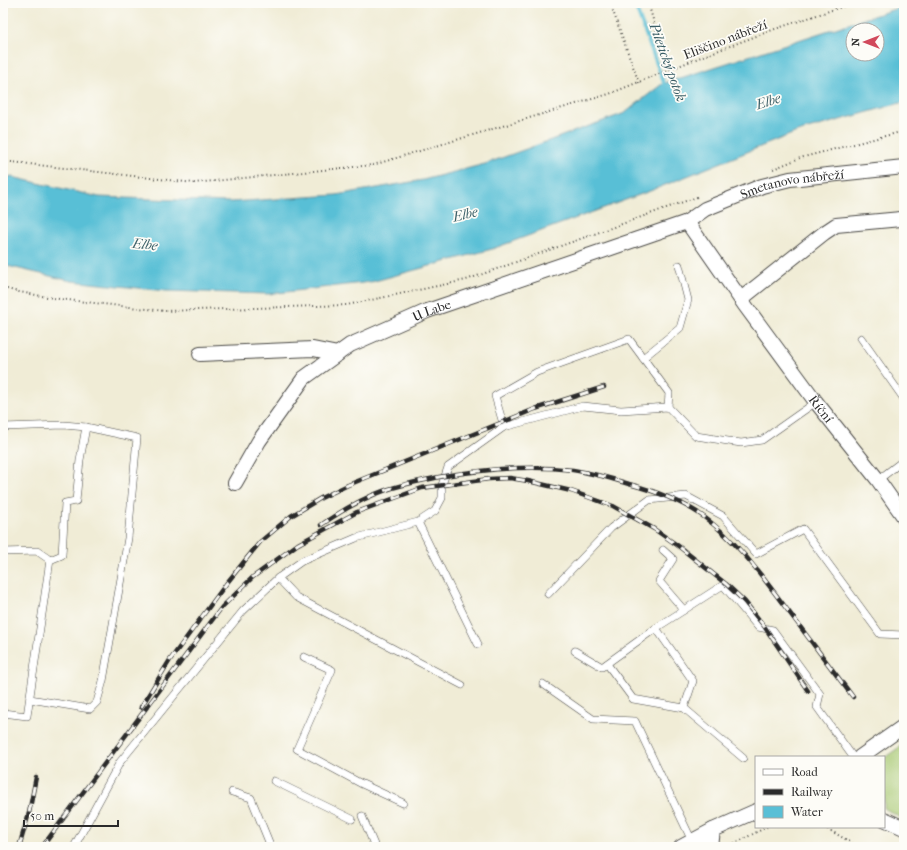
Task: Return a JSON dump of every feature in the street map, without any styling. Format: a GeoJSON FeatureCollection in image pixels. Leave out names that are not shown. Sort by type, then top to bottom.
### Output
{"type":"FeatureCollection","features":[{"type":"Feature","properties":{"kind":"street","name":"Smetanovo nábřeží"},"geometry":{"type":"LineString","coordinates":[[687,222],[705,209],[762,186],[783,181],[904,167]]}},
{"type":"Feature","properties":{"kind":"street"},"geometry":{"type":"LineString","coordinates":[[741,299],[836,225],[901,219],[904,220]]}},
{"type":"Feature","properties":{"kind":"street","name":"Říční"},"geometry":{"type":"LineString","coordinates":[[687,222],[816,402],[878,480],[904,517]]}},
{"type":"Feature","properties":{"kind":"street","name":"U Labe"},"geometry":{"type":"LineString","coordinates":[[235,483],[258,441],[304,378],[350,345],[427,311],[687,222]]}},
{"type":"Feature","properties":{"kind":"street"},"geometry":{"type":"LineString","coordinates":[[200,354],[313,349],[338,354]]}},
{"type":"Feature","properties":{"kind":"street"},"geometry":{"type":"LineString","coordinates":[[861,756],[904,726]]}},
{"type":"Feature","properties":{"kind":"street"},"geometry":{"type":"LineString","coordinates":[[687,844],[755,810]]}},
{"type":"Feature","properties":{"kind":"street"},"geometry":{"type":"LineString","coordinates":[[885,819],[904,828]]}},
{"type":"Feature","properties":{"kind":"street"},"geometry":{"type":"LineString","coordinates":[[711,847],[713,830]]}},
{"type":"Feature","properties":{"kind":"lane"},"geometry":{"type":"LineString","coordinates":[[643,358],[680,328],[688,300],[679,265]]}},
{"type":"Feature","properties":{"kind":"lane"},"geometry":{"type":"LineString","coordinates":[[861,338],[904,399]]}},
{"type":"Feature","properties":{"kind":"lane"},"geometry":{"type":"LineString","coordinates":[[504,427],[495,396],[537,372],[629,340],[669,393],[668,406],[696,436],[741,443],[762,440],[816,402]]}},
{"type":"Feature","properties":{"kind":"lane"},"geometry":{"type":"LineString","coordinates":[[74,847],[120,762],[243,611],[278,578],[302,561],[356,538],[418,522],[435,511],[442,498],[442,485],[448,467],[504,427],[583,406],[621,410],[668,406]]}},
{"type":"Feature","properties":{"kind":"lane"},"geometry":{"type":"LineString","coordinates":[[3,428],[64,425],[86,427],[137,438],[128,538],[103,681],[97,702],[90,709],[30,699]]}},
{"type":"Feature","properties":{"kind":"lane"},"geometry":{"type":"LineString","coordinates":[[50,560],[62,555],[65,503],[76,501],[80,460],[86,427]]}},
{"type":"Feature","properties":{"kind":"lane"},"geometry":{"type":"LineString","coordinates":[[878,480],[904,460]]}},
{"type":"Feature","properties":{"kind":"lane"},"geometry":{"type":"LineString","coordinates":[[548,594],[611,528],[649,500],[686,496],[723,516],[756,554],[803,529],[880,634],[904,636]]}},
{"type":"Feature","properties":{"kind":"lane"},"geometry":{"type":"LineString","coordinates":[[418,522],[478,644]]}},
{"type":"Feature","properties":{"kind":"lane"},"geometry":{"type":"LineString","coordinates":[[663,550],[673,559],[659,580],[684,610]]}},
{"type":"Feature","properties":{"kind":"lane"},"geometry":{"type":"LineString","coordinates":[[3,552],[37,551],[50,560]]}},
{"type":"Feature","properties":{"kind":"lane"},"geometry":{"type":"LineString","coordinates":[[3,713],[27,716],[50,560]]}},
{"type":"Feature","properties":{"kind":"lane"},"geometry":{"type":"LineString","coordinates":[[278,578],[296,597],[462,685]]}},
{"type":"Feature","properties":{"kind":"lane"},"geometry":{"type":"LineString","coordinates":[[575,651],[602,667],[656,628],[723,585],[758,627],[773,630],[820,694],[817,707],[851,756]]}},
{"type":"Feature","properties":{"kind":"lane"},"geometry":{"type":"LineString","coordinates":[[656,628],[693,681],[684,708]]}},
{"type":"Feature","properties":{"kind":"lane"},"geometry":{"type":"LineString","coordinates":[[304,657],[332,670],[297,750],[360,783],[403,803]]}},
{"type":"Feature","properties":{"kind":"lane"},"geometry":{"type":"LineString","coordinates":[[607,664],[633,699],[684,708],[743,758]]}},
{"type":"Feature","properties":{"kind":"lane"},"geometry":{"type":"LineString","coordinates":[[544,684],[593,719],[635,721],[687,844]]}},
{"type":"Feature","properties":{"kind":"lane"},"geometry":{"type":"LineString","coordinates":[[274,781],[352,819]]}},
{"type":"Feature","properties":{"kind":"lane"},"geometry":{"type":"LineString","coordinates":[[232,792],[251,798],[271,847]]}},
{"type":"Feature","properties":{"kind":"lane"},"geometry":{"type":"LineString","coordinates":[[362,816],[375,847]]}},
{"type":"Feature","properties":{"kind":"path"},"geometry":{"type":"LineString","coordinates":[[610,3],[639,83]]}},
{"type":"Feature","properties":{"kind":"path"},"geometry":{"type":"LineString","coordinates":[[648,3],[666,62]]}},
{"type":"Feature","properties":{"kind":"path","name":"Eliščino nábřeží"},"geometry":{"type":"LineString","coordinates":[[3,161],[194,183],[373,165],[609,94],[734,45],[853,3]]}},
{"type":"Feature","properties":{"kind":"path"},"geometry":{"type":"LineString","coordinates":[[770,169],[800,158],[904,131]]}},
{"type":"Feature","properties":{"kind":"path"},"geometry":{"type":"LineString","coordinates":[[3,288],[59,298],[165,311],[347,305],[466,280],[697,197]]}},
{"type":"Feature","properties":{"kind":"path"},"geometry":{"type":"LineString","coordinates":[[728,847],[765,828]]}},
{"type":"Feature","properties":{"kind":"path"},"geometry":{"type":"LineString","coordinates":[[826,828],[859,847]]}},
{"type":"Feature","properties":{"kind":"green space"},"geometry":{"type":"Polygon","coordinates":[[[904,744],[904,820],[885,809],[885,757],[904,744]]]}},
{"type":"Feature","properties":{"kind":"water","name":"Elbe"},"geometry":{"type":"Polygon","coordinates":[[[904,6],[904,102],[797,132],[650,191],[492,249],[371,282],[269,294],[166,291],[71,281],[3,265],[3,175],[99,197],[230,202],[336,195],[423,180],[485,164],[625,113],[662,84],[845,25],[845,62],[885,62],[885,22],[854,22],[904,6]]]}},
{"type":"Feature","properties":{"kind":"waterway","name":"Piletický potok"},"geometry":{"type":"LineString","coordinates":[[634,3],[665,86]]}},
{"type":"Feature","properties":{"kind":"railway"},"geometry":{"type":"LineString","coordinates":[[141,707],[170,660],[226,584],[260,542],[291,516],[321,498],[348,485],[535,409],[604,387]]}},
{"type":"Feature","properties":{"kind":"railway"},"geometry":{"type":"LineString","coordinates":[[321,525],[361,501],[392,488],[439,477],[489,470],[522,468],[573,470],[601,476],[649,490],[677,501],[696,511],[728,537],[758,571],[853,697]]}},
{"type":"Feature","properties":{"kind":"railway"},"geometry":{"type":"LineString","coordinates":[[42,847],[222,607],[253,577],[298,544],[357,512],[422,488],[489,479],[510,478],[571,491],[613,506],[654,529],[677,545],[726,584],[745,602],[764,626],[808,691]]}},
{"type":"Feature","properties":{"kind":"railway"},"geometry":{"type":"LineString","coordinates":[[19,847],[29,813],[36,777]]}}]}
